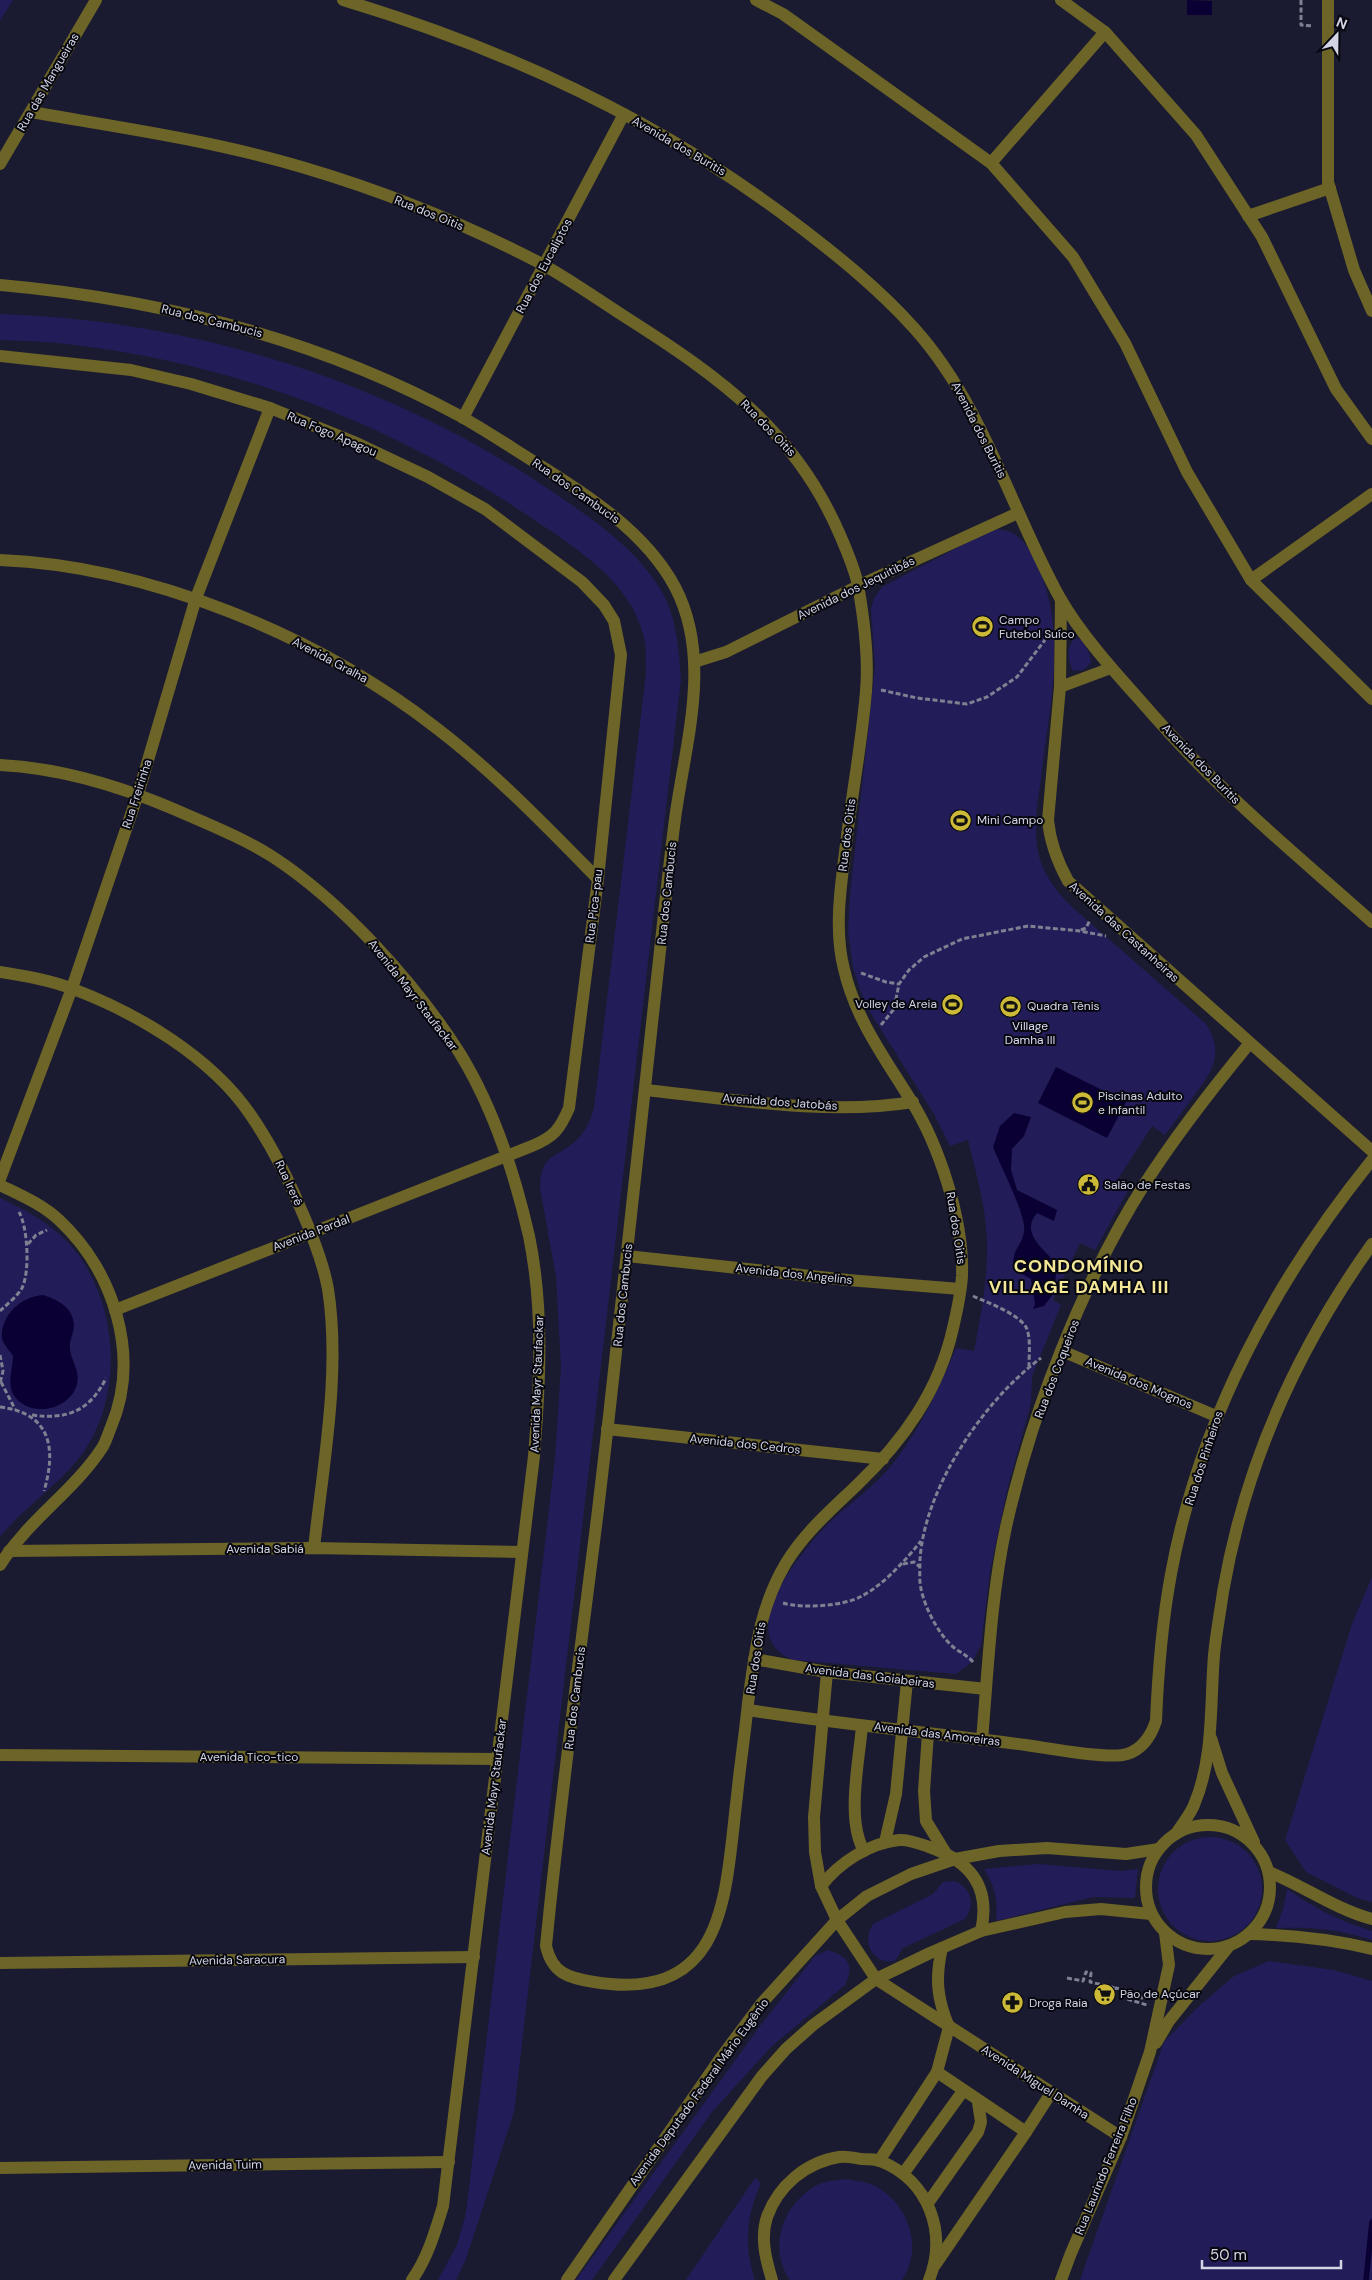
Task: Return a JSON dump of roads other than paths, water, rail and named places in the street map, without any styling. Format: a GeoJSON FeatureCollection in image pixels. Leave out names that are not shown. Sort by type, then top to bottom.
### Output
{"type":"FeatureCollection","features":[{"type":"Feature","properties":{"kind":"street","name":"Rua das Mangueiras"},"geometry":{"type":"LineString","coordinates":[[0,164],[96,0]]}},
{"type":"Feature","properties":{"kind":"street","name":"Avenida dos Buritis"},"geometry":{"type":"LineString","coordinates":[[343,0],[454,37],[570,86],[689,150],[734,178],[832,251],[914,328],[947,369],[995,457],[1018,513],[1061,600],[1111,668],[1220,786],[1372,922]]}},
{"type":"Feature","properties":{"kind":"street"},"geometry":{"type":"LineString","coordinates":[[756,0],[783,14],[991,163],[1073,257],[1124,343],[1187,472],[1251,580],[1372,699]]}},
{"type":"Feature","properties":{"kind":"street"},"geometry":{"type":"LineString","coordinates":[[1061,0],[1104,32],[1196,135],[1262,237],[1336,389],[1372,439]]}},
{"type":"Feature","properties":{"kind":"street"},"geometry":{"type":"LineString","coordinates":[[1328,0],[1328,182],[1354,270],[1372,311]]}},
{"type":"Feature","properties":{"kind":"street"},"geometry":{"type":"LineString","coordinates":[[991,163],[1104,32]]}},
{"type":"Feature","properties":{"kind":"street","name":"Rua dos Oitis"},"geometry":{"type":"LineString","coordinates":[[31,112],[214,144],[307,168],[399,200],[466,228],[544,265],[685,356],[723,384],[768,425],[795,454],[828,506],[851,560],[858,586],[867,686],[841,880],[840,930],[843,968],[860,1016],[871,1038],[913,1102],[936,1149],[951,1192],[962,1270],[960,1289],[952,1334],[937,1376],[916,1418],[883,1459],[804,1537],[783,1567],[768,1599],[760,1623],[754,1659],[728,1870],[719,1914],[714,1932],[705,1948],[676,1975]]}},
{"type":"Feature","properties":{"kind":"street","name":"Rua dos Eucaliptos"},"geometry":{"type":"LineString","coordinates":[[463,418],[624,114]]}},
{"type":"Feature","properties":{"kind":"street"},"geometry":{"type":"LineString","coordinates":[[1248,216],[1330,188]]}},
{"type":"Feature","properties":{"kind":"street","name":"Rua dos Cambucis"},"geometry":{"type":"LineString","coordinates":[[0,285],[102,297],[196,315],[248,329],[326,356],[415,394],[463,418],[557,476],[620,521],[659,563],[676,589],[688,623],[694,662],[695,687],[674,821],[627,1256],[549,1908],[547,1956],[558,1969],[575,1979],[608,1984],[652,1982],[676,1975]]}},
{"type":"Feature","properties":{"kind":"street","name":"Rua Fogo Apagou"},"geometry":{"type":"LineString","coordinates":[[0,356],[131,370],[191,384],[270,408],[354,442],[428,477],[485,509],[582,582],[604,605],[614,621]]}},
{"type":"Feature","properties":{"kind":"street","name":"Rua Freirinha"},"geometry":{"type":"LineString","coordinates":[[0,1179],[72,988],[138,794],[196,598],[270,408]]}},
{"type":"Feature","properties":{"kind":"street"},"geometry":{"type":"LineString","coordinates":[[1251,580],[1372,494]]}},
{"type":"Feature","properties":{"kind":"street","name":"Avenida dos Jequitibás"},"geometry":{"type":"LineString","coordinates":[[694,662],[726,652],[858,586],[1018,513]]}},
{"type":"Feature","properties":{"kind":"street","name":"Avenida Gralha"},"geometry":{"type":"LineString","coordinates":[[0,560],[75,568],[196,598],[309,647],[370,681],[435,727],[514,793],[598,879]]}},
{"type":"Feature","properties":{"kind":"street","name":"Avenida das Castanheiras"},"geometry":{"type":"LineString","coordinates":[[1061,600],[1060,687],[1048,820],[1049,837],[1059,865],[1068,882],[1372,1151]]}},
{"type":"Feature","properties":{"kind":"street","name":"Rua Pica-pau"},"geometry":{"type":"LineString","coordinates":[[506,1156],[549,1139],[562,1125],[569,1108],[598,879],[621,655],[614,621]]}},
{"type":"Feature","properties":{"kind":"street"},"geometry":{"type":"LineString","coordinates":[[1060,687],[1111,668]]}},
{"type":"Feature","properties":{"kind":"street","name":"Avenida Mayr Staufackar"},"geometry":{"type":"LineString","coordinates":[[0,765],[76,775],[138,794],[211,825],[272,857],[314,887],[376,944],[460,1053],[487,1105],[506,1156],[529,1236],[540,1313],[538,1413],[443,2206],[433,2239],[420,2268],[412,2280]]}},
{"type":"Feature","properties":{"kind":"street","name":"Rua Irerê"},"geometry":{"type":"LineString","coordinates":[[0,972],[35,978],[72,988],[118,1009],[164,1035],[216,1074],[249,1112],[284,1168],[311,1232],[328,1288],[332,1338],[329,1405],[314,1548]]}},
{"type":"Feature","properties":{"kind":"street","name":"Rua dos Coqueiros"},"geometry":{"type":"LineString","coordinates":[[982,1740],[994,1611],[1006,1529],[1030,1438],[1062,1351],[1108,1247],[1143,1186],[1172,1143],[1249,1044]]}},
{"type":"Feature","properties":{"kind":"street","name":"Avenida dos Jatobás"},"geometry":{"type":"LineString","coordinates":[[646,1090],[844,1107],[876,1107],[913,1102]]}},
{"type":"Feature","properties":{"kind":"street","name":"Avenida Pardal"},"geometry":{"type":"LineString","coordinates":[[115,1310],[506,1156]]}},
{"type":"Feature","properties":{"kind":"street","name":"Rua dos Pinheiros"},"geometry":{"type":"LineString","coordinates":[[1126,1755],[1146,1742],[1152,1733],[1156,1721],[1162,1630],[1171,1574],[1184,1521],[1216,1416],[1267,1311],[1335,1206],[1372,1160]]}},
{"type":"Feature","properties":{"kind":"street"},"geometry":{"type":"LineString","coordinates":[[0,1185],[32,1201],[57,1218],[78,1240],[96,1264],[115,1310],[123,1341],[122,1382],[118,1411],[103,1447],[86,1468],[36,1519],[9,1551],[0,1566]]}},
{"type":"Feature","properties":{"kind":"street"},"geometry":{"type":"LineString","coordinates":[[1209,1734],[1228,1789],[1268,1872],[1270,1894],[1264,1916],[1249,1934],[1229,1946],[1207,1950],[1184,1945],[1165,1933],[1151,1914],[1146,1892],[1148,1869],[1159,1849],[1176,1834],[1195,1804],[1206,1766],[1214,1654],[1223,1592],[1234,1536],[1256,1461],[1280,1402],[1307,1346],[1348,1277],[1372,1244]]}},
{"type":"Feature","properties":{"kind":"street","name":"Avenida dos Angelins"},"geometry":{"type":"LineString","coordinates":[[627,1256],[848,1280],[960,1289]]}},
{"type":"Feature","properties":{"kind":"street","name":"Avenida dos Mognos"},"geometry":{"type":"LineString","coordinates":[[1062,1351],[1216,1416]]}},
{"type":"Feature","properties":{"kind":"street","name":"Avenida dos Cedros"},"geometry":{"type":"LineString","coordinates":[[607,1429],[883,1459]]}},
{"type":"Feature","properties":{"kind":"street","name":"Avenida Sabiá"},"geometry":{"type":"LineString","coordinates":[[9,1551],[314,1548],[522,1552]]}},
{"type":"Feature","properties":{"kind":"street","name":"Avenida das Goiabeiras"},"geometry":{"type":"LineString","coordinates":[[754,1659],[827,1672],[986,1689]]}},
{"type":"Feature","properties":{"kind":"street"},"geometry":{"type":"LineString","coordinates":[[827,1672],[821,1722],[814,1817],[815,1852],[821,1886],[837,1920],[876,1979]]}},
{"type":"Feature","properties":{"kind":"street"},"geometry":{"type":"LineString","coordinates":[[885,1842],[896,1794],[906,1681]]}},
{"type":"Feature","properties":{"kind":"street","name":"Avenida das Amoreiras"},"geometry":{"type":"LineString","coordinates":[[748,1710],[821,1722],[928,1733],[1094,1754],[1126,1755]]}},
{"type":"Feature","properties":{"kind":"street"},"geometry":{"type":"LineString","coordinates":[[862,1726],[856,1819],[858,1836],[864,1852]]}},
{"type":"Feature","properties":{"kind":"street"},"geometry":{"type":"LineString","coordinates":[[928,1733],[924,1791],[926,1821],[931,1833],[950,1856],[978,1882],[984,1898],[985,1915],[981,1931]]}},
{"type":"Feature","properties":{"kind":"street","name":"Avenida Tico-tico"},"geometry":{"type":"LineString","coordinates":[[0,1755],[497,1759]]}},
{"type":"Feature","properties":{"kind":"street"},"geometry":{"type":"LineString","coordinates":[[1176,1834],[1198,1826],[1221,1826],[1242,1835],[1259,1851]]}},
{"type":"Feature","properties":{"kind":"street"},"geometry":{"type":"LineString","coordinates":[[821,1886],[832,1872],[864,1852],[885,1842],[902,1840],[950,1856]]}},
{"type":"Feature","properties":{"kind":"street","name":"Avenida Deputado Federal Mário Eugênio"},"geometry":{"type":"LineString","coordinates":[[567,2280],[722,2056],[761,2004],[837,1920],[867,1896],[950,1856],[1047,1848],[1126,1854],[1159,1849]]}},
{"type":"Feature","properties":{"kind":"street"},"geometry":{"type":"LineString","coordinates":[[1268,1872],[1294,1882],[1324,1900],[1372,1919]]}},
{"type":"Feature","properties":{"kind":"street"},"geometry":{"type":"LineString","coordinates":[[614,2280],[762,2076],[786,2049],[813,2025],[876,1979],[981,1931],[1065,1912],[1101,1909],[1151,1914]]}},
{"type":"Feature","properties":{"kind":"street","name":"Rua Laurindo Ferreira Filho"},"geometry":{"type":"LineString","coordinates":[[1061,2280],[1070,2253],[1120,2137],[1150,2052],[1169,1965],[1165,1933]]}},
{"type":"Feature","properties":{"kind":"street"},"geometry":{"type":"LineString","coordinates":[[1249,1934],[1300,1936],[1345,1942],[1372,1949]]}},
{"type":"Feature","properties":{"kind":"street","name":"Rua Laurindo Ferreira Filho"},"geometry":{"type":"LineString","coordinates":[[1150,2052],[1169,2022],[1229,1946]]}},
{"type":"Feature","properties":{"kind":"street"},"geometry":{"type":"LineString","coordinates":[[879,2161],[936,2072],[949,2027],[941,2008],[937,1988],[937,1968],[942,1948]]}},
{"type":"Feature","properties":{"kind":"street","name":"Avenida Saracura"},"geometry":{"type":"LineString","coordinates":[[0,1963],[474,1957]]}},
{"type":"Feature","properties":{"kind":"street","name":"Avenida Miguel Damha"},"geometry":{"type":"LineString","coordinates":[[876,1979],[1120,2137]]}},
{"type":"Feature","properties":{"kind":"street"},"geometry":{"type":"LineString","coordinates":[[936,2072],[978,2102],[1026,2132]]}},
{"type":"Feature","properties":{"kind":"street"},"geometry":{"type":"LineString","coordinates":[[903,2174],[963,2091]]}},
{"type":"Feature","properties":{"kind":"street"},"geometry":{"type":"LineString","coordinates":[[929,2280],[936,2265],[1051,2093]]}},
{"type":"Feature","properties":{"kind":"street"},"geometry":{"type":"LineString","coordinates":[[928,2203],[978,2132],[981,2122],[978,2102]]}},
{"type":"Feature","properties":{"kind":"street"},"geometry":{"type":"LineString","coordinates":[[772,2280],[764,2251],[767,2218],[782,2188],[808,2167],[840,2156],[879,2161],[903,2174],[928,2203],[937,2233],[936,2265]]}},
{"type":"Feature","properties":{"kind":"street","name":"Avenida Tuim"},"geometry":{"type":"LineString","coordinates":[[0,2168],[449,2162]]}},
{"type":"Feature","properties":{"kind":"waterway"},"geometry":{"type":"LineString","coordinates":[[1366,2280],[1372,2222]]}},
{"type":"Feature","properties":{"kind":"place","name":"Campo Futebol Suíco"},"geometry":{"type":"Point","coordinates":[983,627]}},
{"type":"Feature","properties":{"kind":"place","name":"Mini Campo"},"geometry":{"type":"Point","coordinates":[961,820]}},
{"type":"Feature","properties":{"kind":"place","name":"Volley de Areia"},"geometry":{"type":"Point","coordinates":[953,1004]}},
{"type":"Feature","properties":{"kind":"place","name":"Quadra Tênis"},"geometry":{"type":"Point","coordinates":[1011,1006]}},
{"type":"Feature","properties":{"kind":"place","name":"Piscinas Adulto e Infantil"},"geometry":{"type":"Point","coordinates":[1082,1103]}},
{"type":"Feature","properties":{"kind":"place","name":"Salão de Festas"},"geometry":{"type":"Point","coordinates":[1088,1185]}},
{"type":"Feature","properties":{"kind":"place","name":"Pão de Açúcar"},"geometry":{"type":"Point","coordinates":[1104,1994]}},
{"type":"Feature","properties":{"kind":"place","name":"Droga Raia"},"geometry":{"type":"Point","coordinates":[1013,2003]}},
{"type":"Feature","properties":{"kind":"district","name":"CONDOMÍNIO VILLAGE DAMHA III"},"geometry":{"type":"Point","coordinates":[1079,1276]}},
{"type":"Feature","properties":{"kind":"park label","name":"Village Damha III"},"geometry":{"type":"Point","coordinates":[1030,1033]}}]}
